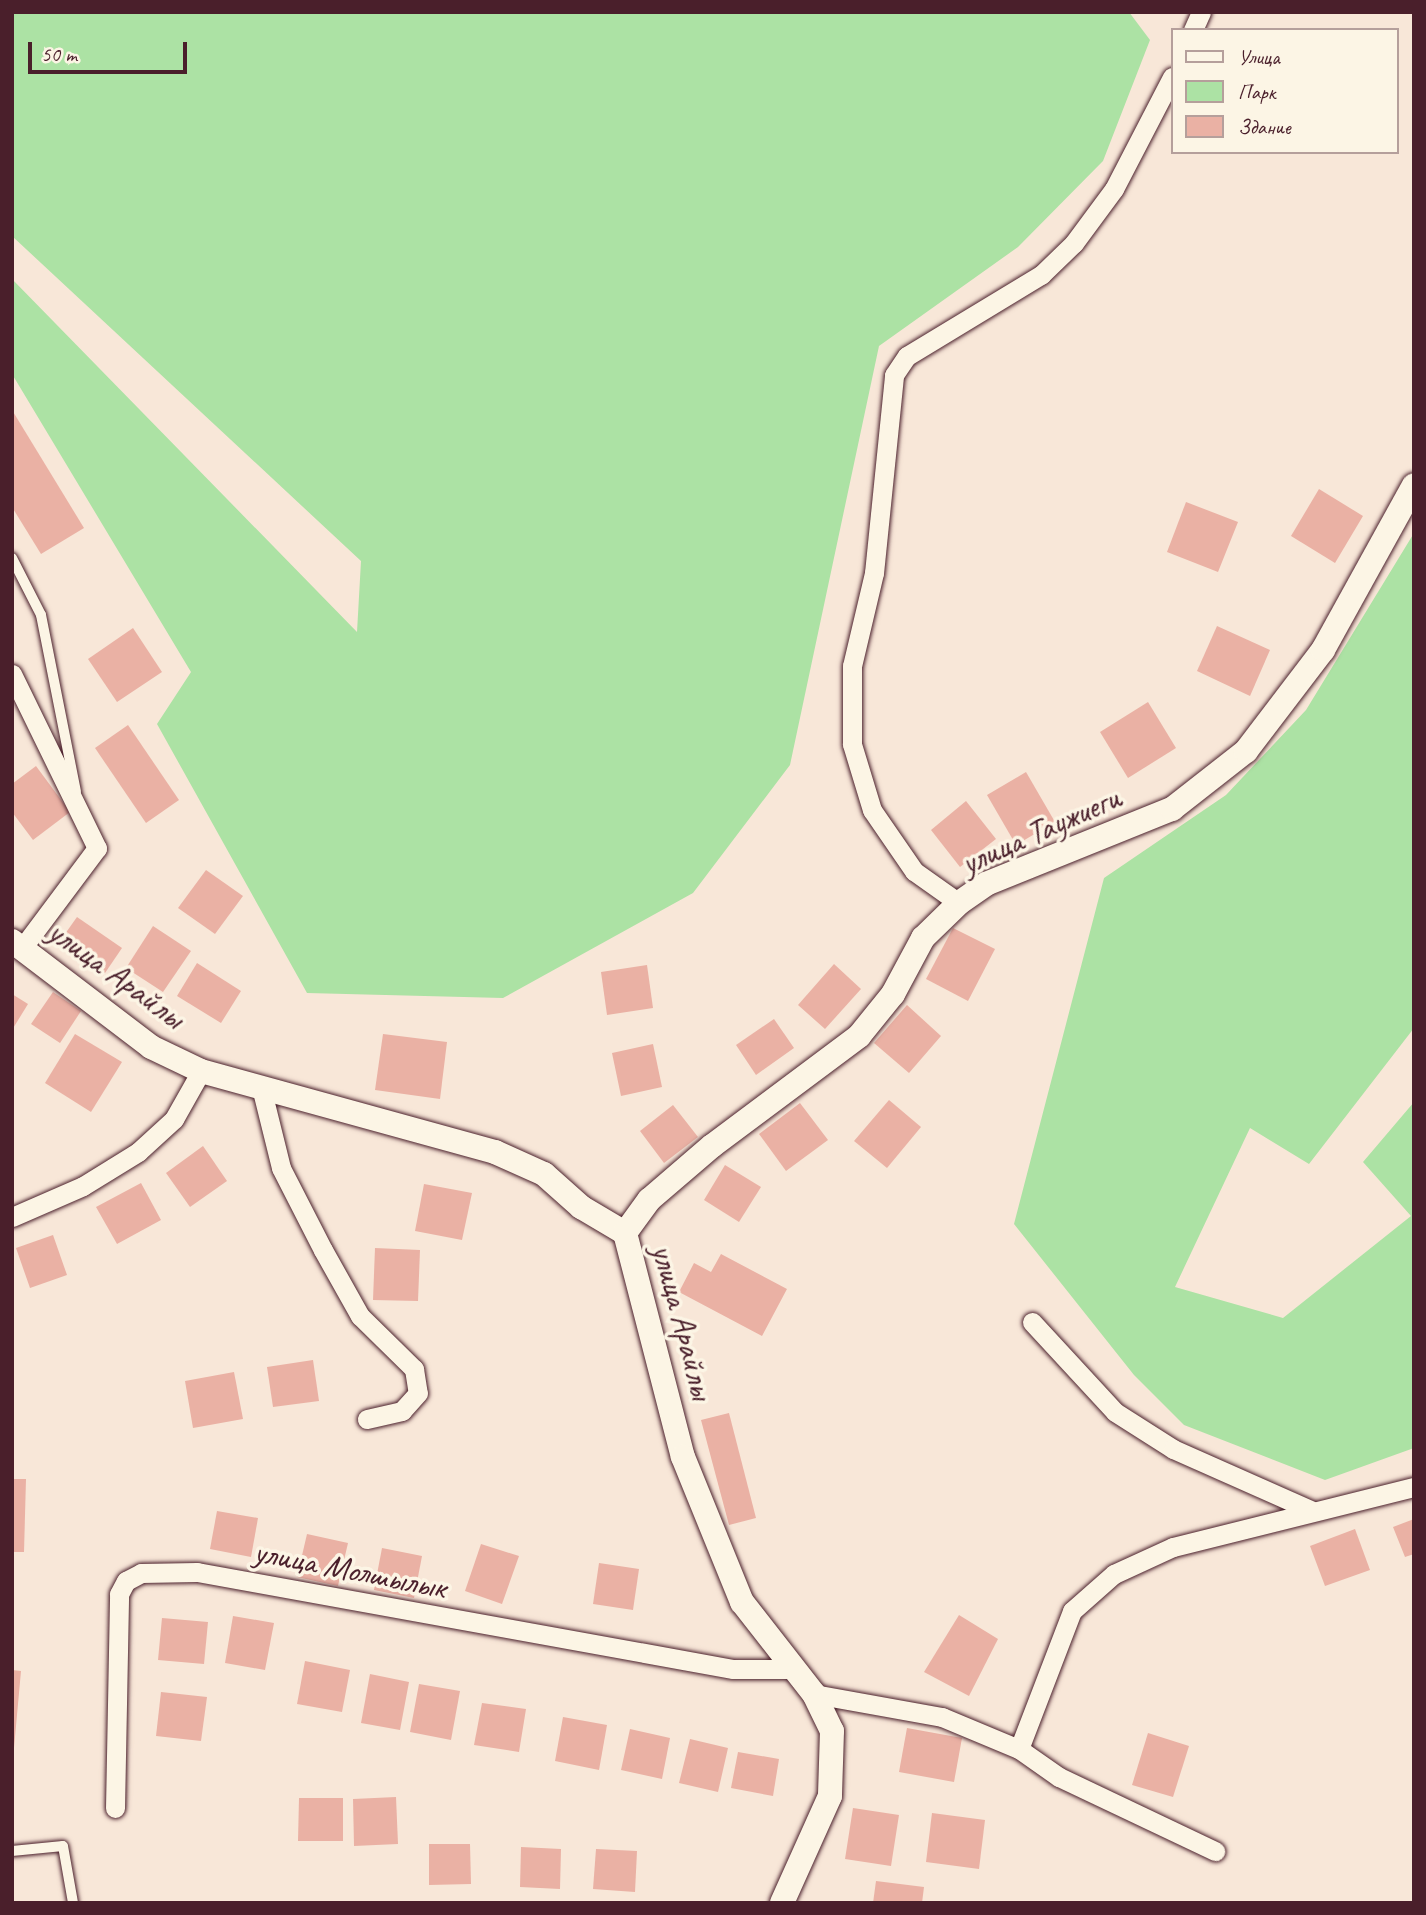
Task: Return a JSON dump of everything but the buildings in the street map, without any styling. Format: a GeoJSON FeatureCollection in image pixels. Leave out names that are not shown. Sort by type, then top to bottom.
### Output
{"type":"FeatureCollection","features":[{"type":"Feature","properties":{"kind":"street"},"geometry":{"type":"LineString","coordinates":[[1194,28],[1201,12]]}},
{"type":"Feature","properties":{"kind":"street"},"geometry":{"type":"LineString","coordinates":[[959,903],[914,871],[872,810],[852,744],[852,666],[874,573],[894,375],[907,356],[1041,275],[1074,243],[1114,189],[1170,81]]}},
{"type":"Feature","properties":{"kind":"street","name":"улица Таужиеги"},"geometry":{"type":"LineString","coordinates":[[625,1233],[649,1199],[712,1146],[859,1037],[894,994],[923,938],[959,903],[998,879],[1172,809],[1246,751],[1323,650],[1414,485]]}},
{"type":"Feature","properties":{"kind":"street"},"geometry":{"type":"LineString","coordinates":[[12,674],[78,803],[97,848],[18,944]]}},
{"type":"Feature","properties":{"kind":"street","name":"улица Арайлы"},"geometry":{"type":"LineString","coordinates":[[18,944],[151,1047],[201,1071],[495,1152],[544,1174],[581,1207],[625,1233],[683,1458],[742,1602],[791,1669],[814,1694],[832,1731],[830,1796],[782,1903]]}},
{"type":"Feature","properties":{"kind":"street"},"geometry":{"type":"LineString","coordinates":[[12,1217],[83,1186],[138,1152],[174,1119],[201,1071]]}},
{"type":"Feature","properties":{"kind":"street"},"geometry":{"type":"LineString","coordinates":[[261,1087],[281,1168],[323,1250],[360,1315],[414,1369],[418,1393],[402,1411],[367,1419]]}},
{"type":"Feature","properties":{"kind":"street"},"geometry":{"type":"LineString","coordinates":[[1032,1322],[1115,1412],[1173,1449],[1314,1511]]}},
{"type":"Feature","properties":{"kind":"street"},"geometry":{"type":"LineString","coordinates":[[1019,1749],[1072,1611],[1114,1574],[1174,1547],[1414,1487]]}},
{"type":"Feature","properties":{"kind":"street","name":"улица Молшылык"},"geometry":{"type":"LineString","coordinates":[[115,1808],[119,1594],[126,1581],[141,1573],[197,1572],[424,1618],[733,1669],[791,1669]]}},
{"type":"Feature","properties":{"kind":"street"},"geometry":{"type":"LineString","coordinates":[[814,1694],[942,1717],[1019,1749],[1059,1777],[1214,1851]]}},
{"type":"Feature","properties":{"kind":"lane"},"geometry":{"type":"LineString","coordinates":[[12,558],[41,615],[78,803]]}},
{"type":"Feature","properties":{"kind":"lane"},"geometry":{"type":"LineString","coordinates":[[12,1851],[63,1846],[73,1903]]}},
{"type":"Feature","properties":{"kind":"green space"},"geometry":{"type":"Polygon","coordinates":[[[12,12],[1129,12],[1150,40],[1103,161],[1018,247],[879,346],[790,765],[693,893],[503,998],[307,993],[157,724],[191,672],[12,374],[12,279],[357,632],[361,561],[12,236],[12,12]]]}},
{"type":"Feature","properties":{"kind":"green space"},"geometry":{"type":"Polygon","coordinates":[[[1414,533],[1414,1028],[1309,1164],[1250,1128],[1175,1287],[1283,1318],[1411,1216],[1363,1162],[1414,1102],[1414,1448],[1325,1480],[1184,1425],[1134,1375],[1014,1224],[1104,878],[1226,795],[1306,710],[1414,533]]]}}]}
